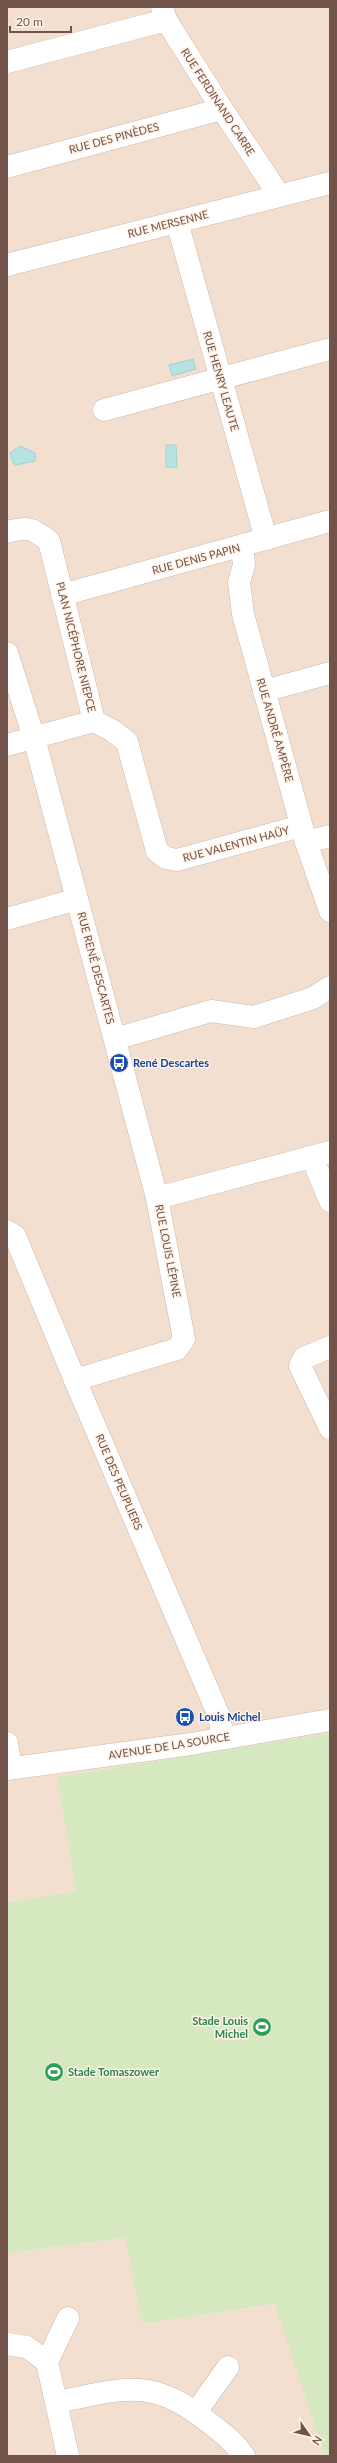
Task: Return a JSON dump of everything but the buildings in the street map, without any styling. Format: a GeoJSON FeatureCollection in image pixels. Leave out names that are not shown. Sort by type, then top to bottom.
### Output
{"type":"FeatureCollection","features":[{"type":"Feature","properties":{"kind":"street"},"geometry":{"type":"LineString","coordinates":[[7,62],[164,14]]}},
{"type":"Feature","properties":{"kind":"street","name":"RUE FERDINAND CARRE"},"geometry":{"type":"LineString","coordinates":[[164,14],[222,109],[280,195]]}},
{"type":"Feature","properties":{"kind":"street","name":"RUE DES PINÈDES"},"geometry":{"type":"LineString","coordinates":[[7,167],[222,109]]}},
{"type":"Feature","properties":{"kind":"street","name":"RUE MERSENNE"},"geometry":{"type":"LineString","coordinates":[[7,265],[330,183]]}},
{"type":"Feature","properties":{"kind":"street","name":"RUE HENRY LEAUTE"},"geometry":{"type":"LineString","coordinates":[[177,222],[266,539]]}},
{"type":"Feature","properties":{"kind":"street"},"geometry":{"type":"LineString","coordinates":[[104,410],[330,349]]}},
{"type":"Feature","properties":{"kind":"street","name":"RUE DENIS PAPIN"},"geometry":{"type":"LineString","coordinates":[[62,595],[330,521]]}},
{"type":"Feature","properties":{"kind":"street","name":"PLAN NICÉPHORE NIEPCE"},"geometry":{"type":"LineString","coordinates":[[7,532],[24,527],[37,531],[49,541],[94,721],[7,745]]}},
{"type":"Feature","properties":{"kind":"street","name":"RUE ANDRÉ AMPÈRE"},"geometry":{"type":"LineString","coordinates":[[242,546],[244,565],[239,582],[240,597],[303,834],[330,911]]}},
{"type":"Feature","properties":{"kind":"street"},"geometry":{"type":"LineString","coordinates":[[7,653],[34,738]]}},
{"type":"Feature","properties":{"kind":"street"},"geometry":{"type":"LineString","coordinates":[[264,691],[330,673]]}},
{"type":"Feature","properties":{"kind":"street","name":"RUE VALENTIN HAÜY"},"geometry":{"type":"LineString","coordinates":[[94,721],[113,731],[127,742],[157,852],[166,858],[176,860],[303,834],[330,836]]}},
{"type":"Feature","properties":{"kind":"street","name":"RUE RENÉ DESCARTES"},"geometry":{"type":"LineString","coordinates":[[34,738],[158,1198]]}},
{"type":"Feature","properties":{"kind":"street"},"geometry":{"type":"LineString","coordinates":[[7,919],[77,900]]}},
{"type":"Feature","properties":{"kind":"street"},"geometry":{"type":"LineString","coordinates":[[115,1038],[211,1011],[254,1017],[313,998],[330,987]]}},
{"type":"Feature","properties":{"kind":"street"},"geometry":{"type":"LineString","coordinates":[[321,1154],[330,1200]]}},
{"type":"Feature","properties":{"kind":"street","name":"RUE LOUIS LÉPINE"},"geometry":{"type":"LineString","coordinates":[[75,1380],[177,1349],[184,1339],[158,1198],[321,1154]]}},
{"type":"Feature","properties":{"kind":"street","name":"RUE DES PEUPLIERS"},"geometry":{"type":"LineString","coordinates":[[7,1231],[15,1236],[219,1716],[223,1738]]}},
{"type":"Feature","properties":{"kind":"street"},"geometry":{"type":"LineString","coordinates":[[330,1347],[304,1358],[300,1366],[330,1428]]}},
{"type":"Feature","properties":{"kind":"street","name":"AVENUE DE LA SOURCE"},"geometry":{"type":"LineString","coordinates":[[9,1768],[191,1744],[330,1720]]}},
{"type":"Feature","properties":{"kind":"street"},"geometry":{"type":"LineString","coordinates":[[7,1743],[9,1768]]}},
{"type":"Feature","properties":{"kind":"street"},"geometry":{"type":"LineString","coordinates":[[68,2318],[47,2362],[68,2456]]}},
{"type":"Feature","properties":{"kind":"street"},"geometry":{"type":"LineString","coordinates":[[7,2344],[27,2347],[47,2362]]}},
{"type":"Feature","properties":{"kind":"street"},"geometry":{"type":"LineString","coordinates":[[196,2412],[228,2367]]}},
{"type":"Feature","properties":{"kind":"street"},"geometry":{"type":"LineString","coordinates":[[56,2402],[124,2390],[146,2389],[168,2395],[196,2412],[236,2443],[244,2456]]}},
{"type":"Feature","properties":{"kind":"shaded area"},"geometry":{"type":"Polygon","coordinates":[[[7,7],[330,7],[330,1733],[57,1777],[76,1891],[7,1902],[7,7]]]}},
{"type":"Feature","properties":{"kind":"shaded area"},"geometry":{"type":"Polygon","coordinates":[[[125,2238],[142,2324],[276,2304],[325,2456],[7,2456],[7,2253],[125,2238]]]}},
{"type":"Feature","properties":{"kind":"green space"},"geometry":{"type":"Polygon","coordinates":[[[330,1733],[330,2456],[325,2456],[275,2304],[142,2324],[125,2238],[7,2253],[7,1902],[76,1891],[57,1777],[330,1733]]]}},
{"type":"Feature","properties":{"kind":"water"},"geometry":{"type":"Polygon","coordinates":[[[193,359],[196,369],[172,376],[169,365],[193,359]]]}},
{"type":"Feature","properties":{"kind":"water"},"geometry":{"type":"Polygon","coordinates":[[[166,445],[176,445],[177,467],[166,467],[166,445]]]}},
{"type":"Feature","properties":{"kind":"water"},"geometry":{"type":"Polygon","coordinates":[[[20,446],[35,453],[35,461],[16,465],[13,463],[10,453],[20,446]]]}},
{"type":"Feature","properties":{"kind":"place","name":"René Descartes"},"geometry":{"type":"Point","coordinates":[119,1063]}},
{"type":"Feature","properties":{"kind":"place","name":"Louis Michel"},"geometry":{"type":"Point","coordinates":[185,1717]}},
{"type":"Feature","properties":{"kind":"place","name":"Stade Louis Michel"},"geometry":{"type":"Point","coordinates":[262,2027]}},
{"type":"Feature","properties":{"kind":"place","name":"Stade Tomaszower"},"geometry":{"type":"Point","coordinates":[54,2072]}}]}
